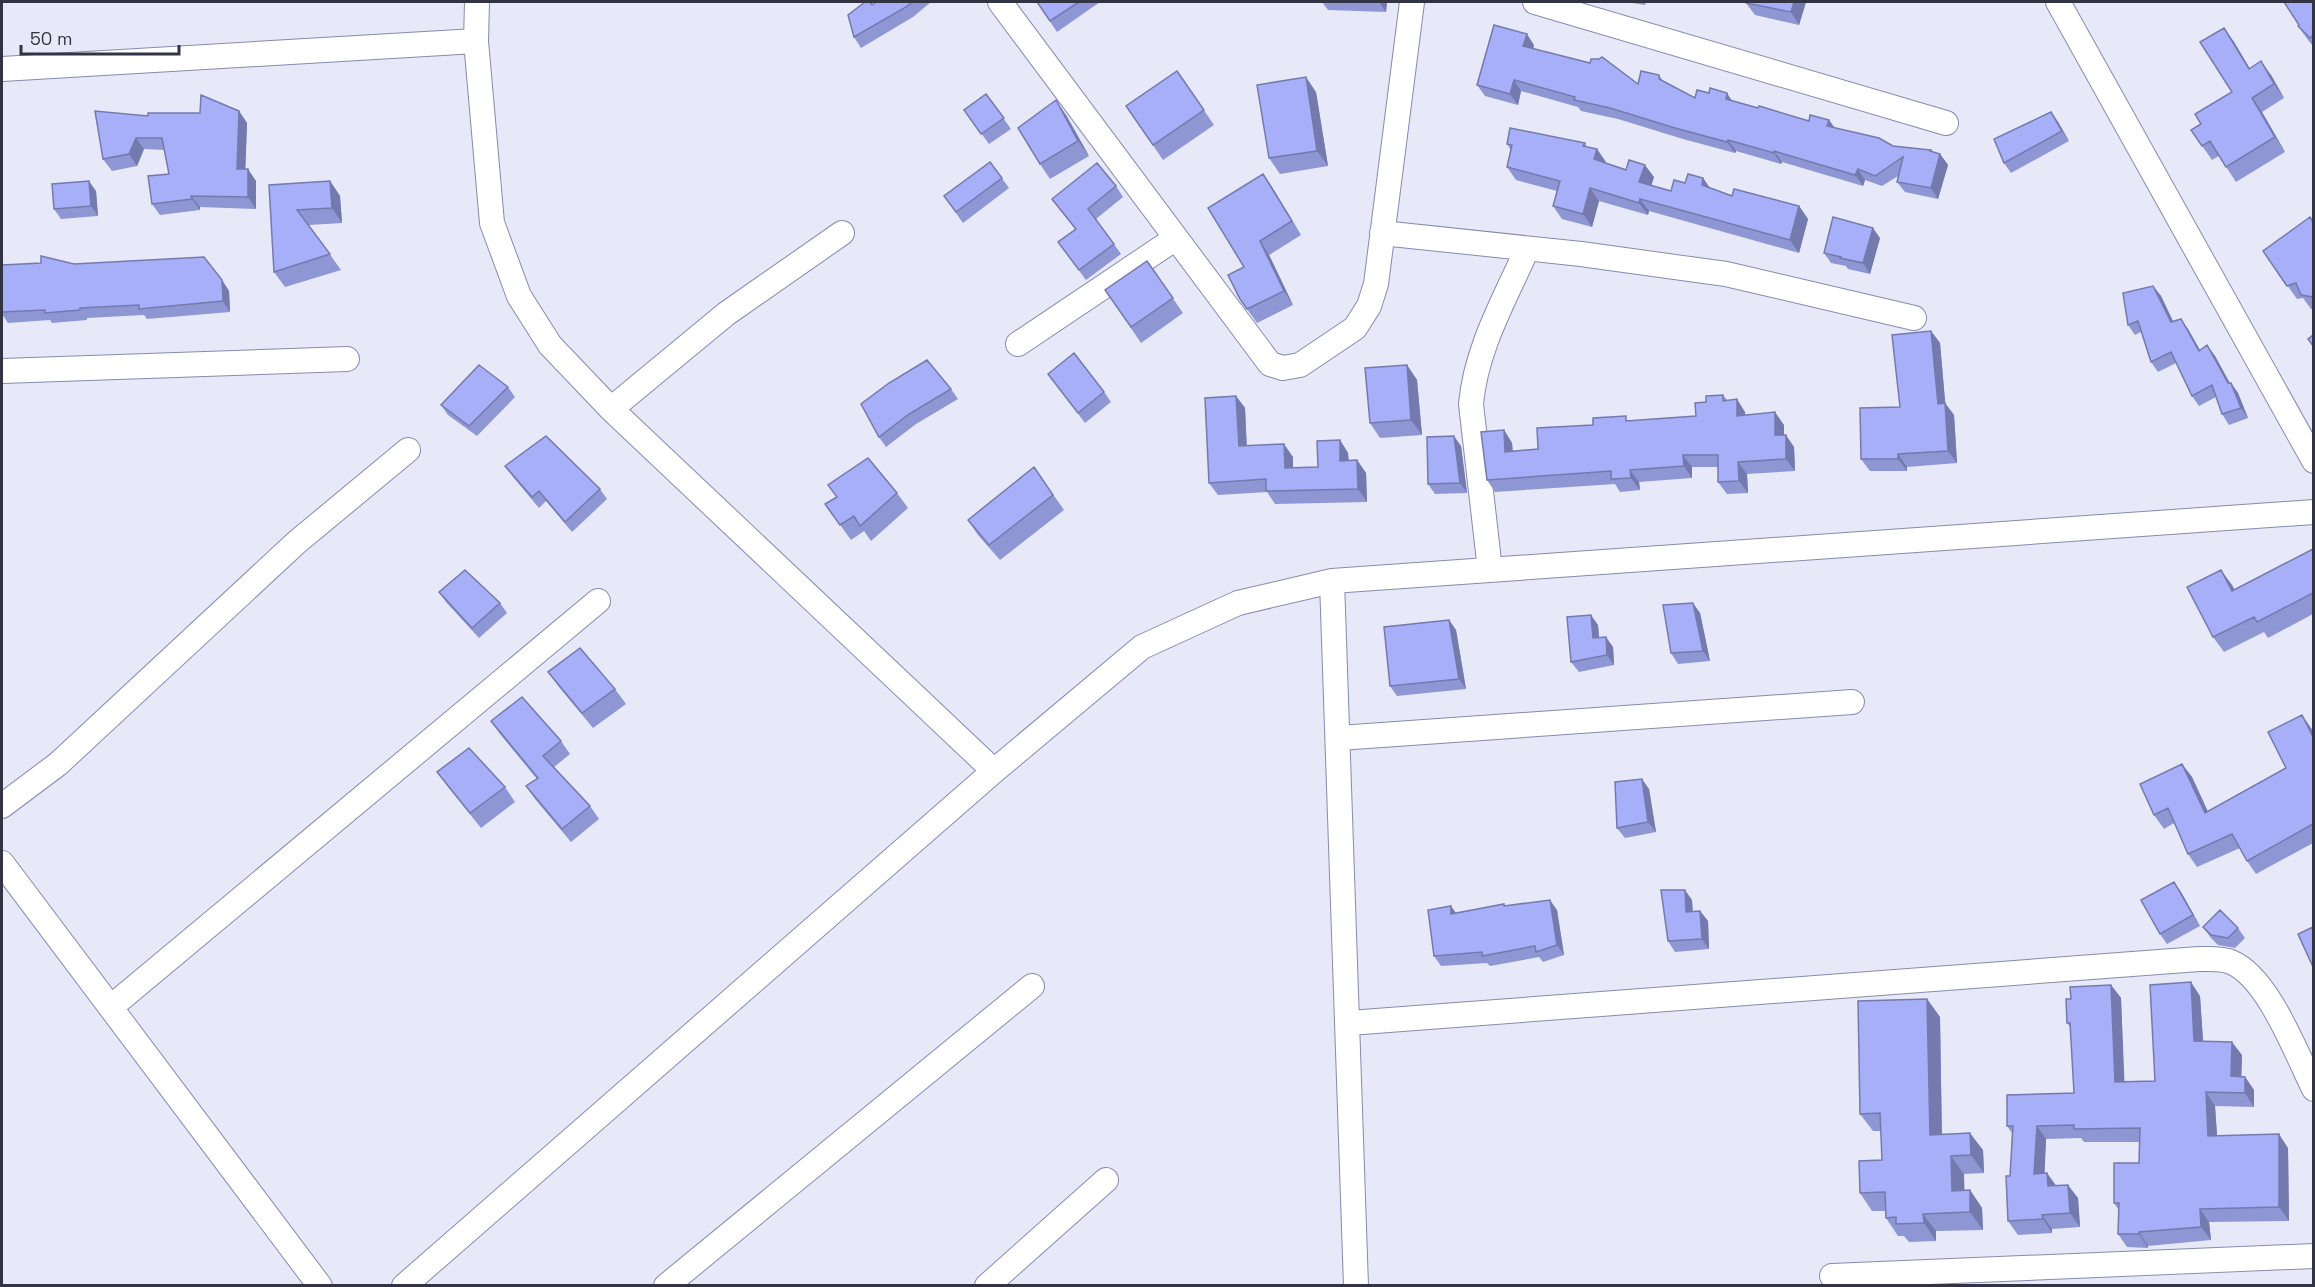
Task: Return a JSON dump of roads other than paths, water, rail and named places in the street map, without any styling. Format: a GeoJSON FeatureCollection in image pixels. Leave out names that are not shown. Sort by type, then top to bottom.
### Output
{"type":"FeatureCollection","features":[{"type":"Feature","properties":{"kind":"street"},"geometry":{"type":"LineString","coordinates":[[477,2],[476,41],[492,223],[519,296],[550,345],[611,409],[994,771]]}},
{"type":"Feature","properties":{"kind":"street"},"geometry":{"type":"LineString","coordinates":[[1000,2],[1270,364],[1283,368],[1300,365],[1355,328],[1369,306],[1376,284],[1412,2]]}},
{"type":"Feature","properties":{"kind":"street"},"geometry":{"type":"LineString","coordinates":[[1535,2],[1946,123]]}},
{"type":"Feature","properties":{"kind":"street"},"geometry":{"type":"LineString","coordinates":[[2058,2],[2313,461]]}},
{"type":"Feature","properties":{"kind":"street"},"geometry":{"type":"LineString","coordinates":[[2,69],[476,41]]}},
{"type":"Feature","properties":{"kind":"street"},"geometry":{"type":"LineString","coordinates":[[611,409],[726,314],[842,232]]}},
{"type":"Feature","properties":{"kind":"street"},"geometry":{"type":"LineString","coordinates":[[1382,234],[1527,249],[1726,274],[1914,318]]}},
{"type":"Feature","properties":{"kind":"street"},"geometry":{"type":"LineString","coordinates":[[1018,344],[1176,238]]}},
{"type":"Feature","properties":{"kind":"street"},"geometry":{"type":"LineString","coordinates":[[1490,570],[1471,404],[1473,378],[1480,354],[1527,249]]}},
{"type":"Feature","properties":{"kind":"street"},"geometry":{"type":"LineString","coordinates":[[2,371],[347,359]]}},
{"type":"Feature","properties":{"kind":"street"},"geometry":{"type":"LineString","coordinates":[[2,807],[58,764],[297,542],[408,450]]}},
{"type":"Feature","properties":{"kind":"street"},"geometry":{"type":"LineString","coordinates":[[404,1286],[994,771],[1142,647],[1238,603],[1332,581],[2313,512]]}},
{"type":"Feature","properties":{"kind":"street"},"geometry":{"type":"LineString","coordinates":[[1332,581],[1349,1023],[1356,1286]]}},
{"type":"Feature","properties":{"kind":"street"},"geometry":{"type":"LineString","coordinates":[[111,1007],[598,601]]}},
{"type":"Feature","properties":{"kind":"street"},"geometry":{"type":"LineString","coordinates":[[1338,738],[1852,702]]}},
{"type":"Feature","properties":{"kind":"street"},"geometry":{"type":"LineString","coordinates":[[2,863],[320,1286]]}},
{"type":"Feature","properties":{"kind":"street"},"geometry":{"type":"LineString","coordinates":[[1349,1023],[2199,959],[2229,961],[2247,971],[2265,991],[2313,1089]]}},
{"type":"Feature","properties":{"kind":"street"},"geometry":{"type":"LineString","coordinates":[[666,1286],[1032,986]]}},
{"type":"Feature","properties":{"kind":"street"},"geometry":{"type":"LineString","coordinates":[[987,1286],[1106,1180]]}},
{"type":"Feature","properties":{"kind":"street"},"geometry":{"type":"LineString","coordinates":[[1832,1276],[2313,1256]]}}]}
